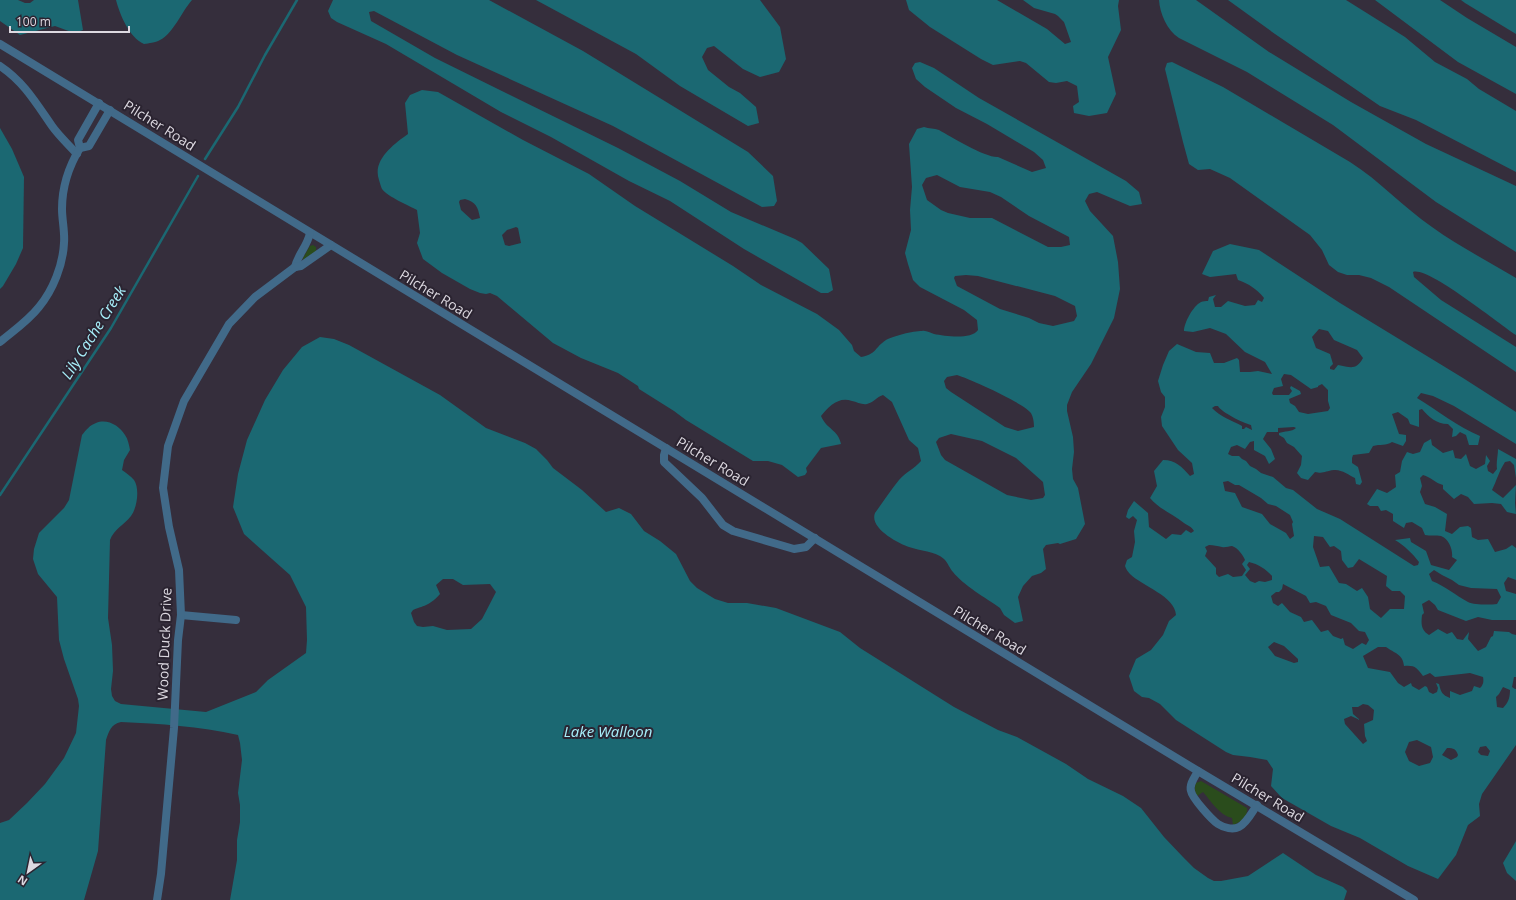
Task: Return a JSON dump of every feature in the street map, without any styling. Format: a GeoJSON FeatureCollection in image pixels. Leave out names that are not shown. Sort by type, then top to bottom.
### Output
{"type":"FeatureCollection","features":[{"type":"Feature","properties":{"kind":"street","name":"Pilcher Road"},"geometry":{"type":"LineString","coordinates":[[0,44],[1198,771],[1414,900]]}},
{"type":"Feature","properties":{"kind":"street"},"geometry":{"type":"LineString","coordinates":[[0,66],[11,73],[24,85],[54,128],[78,151]]}},
{"type":"Feature","properties":{"kind":"street"},"geometry":{"type":"LineString","coordinates":[[0,342],[39,307],[60,267],[64,243],[62,207],[65,184],[78,151],[78,140],[98,103]]}},
{"type":"Feature","properties":{"kind":"street"},"geometry":{"type":"LineString","coordinates":[[78,151],[89,146],[110,110]]}},
{"type":"Feature","properties":{"kind":"street"},"geometry":{"type":"LineString","coordinates":[[85,127],[96,134]]}},
{"type":"Feature","properties":{"kind":"street","name":"Wood Duck Drive"},"geometry":{"type":"LineString","coordinates":[[295,267],[297,260],[307,244],[310,233]]}},
{"type":"Feature","properties":{"kind":"street","name":"Wood Duck Drive"},"geometry":{"type":"LineString","coordinates":[[157,900],[161,874],[174,728],[178,640],[181,615],[179,570],[169,527],[163,488],[168,446],[184,401],[229,324],[255,297],[295,267],[302,266],[331,245]]}},
{"type":"Feature","properties":{"kind":"street"},"geometry":{"type":"LineString","coordinates":[[666,448],[664,462],[702,498],[723,525],[734,531],[794,549],[806,547],[815,538]]}},
{"type":"Feature","properties":{"kind":"street"},"geometry":{"type":"LineString","coordinates":[[181,615],[236,620]]}},
{"type":"Feature","properties":{"kind":"street"},"geometry":{"type":"LineString","coordinates":[[1198,771],[1190,786],[1191,791],[1197,801],[1218,824],[1232,829],[1239,827],[1246,820],[1256,805]]}},
{"type":"Feature","properties":{"kind":"green space"},"geometry":{"type":"Polygon","coordinates":[[[313,245],[316,247],[316,251],[303,260],[310,246],[313,245]]]}},
{"type":"Feature","properties":{"kind":"green space"},"geometry":{"type":"Polygon","coordinates":[[[1201,781],[1247,808],[1243,819],[1233,825],[1232,818],[1219,811],[1203,792],[1197,796],[1195,785],[1201,781]]]}},
{"type":"Feature","properties":{"kind":"water"},"geometry":{"type":"Polygon","coordinates":[[[0,0],[18,0],[25,3],[30,3],[34,0],[78,0],[83,30],[74,33],[55,26],[20,35],[0,21],[0,0]]]}},
{"type":"Feature","properties":{"kind":"water"},"geometry":{"type":"Polygon","coordinates":[[[116,0],[192,0],[165,37],[156,42],[144,44],[134,36],[126,25],[116,0]]]}},
{"type":"Feature","properties":{"kind":"water"},"geometry":{"type":"Polygon","coordinates":[[[333,0],[489,0],[583,51],[748,152],[773,176],[777,201],[774,206],[762,207],[613,126],[457,55],[374,11],[369,12],[371,21],[435,58],[618,148],[680,181],[731,212],[802,243],[829,269],[833,290],[828,293],[821,293],[744,249],[670,201],[629,181],[551,137],[501,112],[386,44],[337,22],[331,18],[328,11],[333,0]]]}},
{"type":"Feature","properties":{"kind":"water"},"geometry":{"type":"Polygon","coordinates":[[[536,0],[760,0],[780,27],[786,59],[779,72],[760,77],[743,69],[714,46],[707,48],[702,57],[708,70],[729,87],[740,93],[756,107],[759,123],[748,126],[680,86],[636,54],[536,0]]]}},
{"type":"Feature","properties":{"kind":"water"},"geometry":{"type":"Polygon","coordinates":[[[906,0],[997,0],[1047,29],[1065,44],[1071,42],[1064,22],[1055,14],[1034,8],[1023,0],[1119,0],[1118,6],[1121,30],[1108,57],[1116,94],[1107,113],[1089,116],[1074,113],[1073,106],[1079,102],[1077,86],[1067,81],[1056,83],[1049,82],[1026,63],[1020,61],[993,65],[981,59],[930,27],[909,10],[906,0]]]}},
{"type":"Feature","properties":{"kind":"water"},"geometry":{"type":"Polygon","coordinates":[[[1159,0],[1196,0],[1269,52],[1351,102],[1426,144],[1516,186],[1516,252],[1436,202],[1333,125],[1247,72],[1179,38],[1171,31],[1165,21],[1159,0]]]}},
{"type":"Feature","properties":{"kind":"water"},"geometry":{"type":"Polygon","coordinates":[[[1228,0],[1346,0],[1405,37],[1435,62],[1467,79],[1479,89],[1516,111],[1516,172],[1416,120],[1380,106],[1228,0]]]}},
{"type":"Feature","properties":{"kind":"water"},"geometry":{"type":"Polygon","coordinates":[[[1375,0],[1440,0],[1516,47],[1516,94],[1458,62],[1375,0]]]}},
{"type":"Feature","properties":{"kind":"water"},"geometry":{"type":"Polygon","coordinates":[[[1461,0],[1516,0],[1516,34],[1465,3],[1461,0]]]}},
{"type":"Feature","properties":{"kind":"water"},"geometry":{"type":"Polygon","coordinates":[[[920,62],[934,68],[979,98],[1126,181],[1139,192],[1142,204],[1130,206],[1097,192],[1089,194],[1085,201],[1090,211],[1113,236],[1118,262],[1120,289],[1114,318],[1091,364],[1072,392],[1067,405],[1073,437],[1073,479],[1078,488],[1085,524],[1076,539],[1060,544],[1046,545],[1043,549],[1046,569],[1041,573],[1032,576],[1023,586],[1018,597],[1023,621],[1015,623],[1004,615],[1000,608],[957,577],[944,559],[940,556],[909,547],[898,542],[886,534],[876,524],[874,519],[875,513],[899,480],[921,461],[918,448],[909,440],[892,402],[883,395],[867,404],[847,400],[839,401],[827,409],[821,416],[823,421],[835,432],[840,439],[841,444],[821,448],[806,468],[807,472],[805,475],[798,477],[782,465],[768,461],[753,461],[686,420],[639,389],[638,386],[618,373],[581,358],[553,343],[497,296],[490,293],[480,293],[470,289],[442,273],[423,259],[417,243],[420,233],[417,210],[393,198],[385,192],[381,187],[379,180],[378,173],[381,159],[391,148],[408,134],[405,103],[410,95],[422,90],[438,92],[523,140],[589,174],[635,206],[733,266],[761,285],[817,314],[839,330],[852,345],[854,351],[861,357],[873,352],[886,340],[908,333],[926,331],[934,334],[951,336],[970,335],[978,330],[977,320],[964,310],[920,287],[913,280],[905,253],[911,230],[910,210],[912,187],[909,144],[917,129],[924,127],[939,130],[977,151],[998,157],[1032,172],[1046,168],[1043,160],[1034,152],[987,124],[956,108],[925,87],[916,79],[912,68],[915,63],[920,62]],[[937,175],[926,178],[922,185],[927,200],[948,213],[970,218],[992,218],[1048,247],[1070,245],[1069,237],[1029,216],[1001,197],[990,192],[960,187],[937,175]],[[465,199],[460,200],[461,210],[472,220],[480,218],[474,203],[465,199]],[[516,227],[507,230],[502,235],[505,245],[509,246],[521,243],[518,228],[516,227]],[[955,276],[954,278],[957,286],[1000,309],[1029,318],[1039,323],[1053,326],[1074,321],[1077,316],[1075,306],[1055,296],[978,276],[955,276]],[[957,375],[947,377],[944,381],[946,388],[951,392],[1005,427],[1018,431],[1034,427],[1030,412],[1006,397],[957,375]],[[951,434],[939,438],[936,442],[941,455],[945,460],[1007,495],[1031,500],[1043,498],[1045,495],[1043,482],[1016,458],[982,441],[951,434]]]}},
{"type":"Feature","properties":{"kind":"water"},"geometry":{"type":"Polygon","coordinates":[[[1172,62],[1223,87],[1350,162],[1361,169],[1411,211],[1442,234],[1516,278],[1516,335],[1448,287],[1433,278],[1421,273],[1413,272],[1414,277],[1441,300],[1516,347],[1516,372],[1389,287],[1371,278],[1359,275],[1347,275],[1338,272],[1329,265],[1322,250],[1310,235],[1230,178],[1210,169],[1198,170],[1189,164],[1165,69],[1167,63],[1172,62]]]}},
{"type":"Feature","properties":{"kind":"water"},"geometry":{"type":"Polygon","coordinates":[[[0,128],[12,149],[24,177],[23,248],[16,264],[0,289],[0,128]]]}},
{"type":"Feature","properties":{"kind":"water"},"geometry":{"type":"Polygon","coordinates":[[[1230,244],[1259,250],[1340,303],[1516,412],[1516,444],[1454,406],[1433,396],[1421,393],[1417,398],[1456,423],[1480,436],[1478,445],[1469,445],[1466,435],[1460,432],[1456,436],[1452,437],[1453,429],[1448,424],[1436,421],[1422,409],[1419,410],[1419,427],[1410,424],[1408,419],[1398,412],[1392,414],[1399,434],[1406,435],[1406,441],[1403,446],[1392,442],[1373,446],[1369,453],[1353,455],[1352,463],[1358,467],[1362,482],[1360,485],[1356,484],[1355,478],[1339,470],[1331,470],[1323,473],[1315,472],[1308,480],[1301,478],[1297,473],[1301,465],[1302,456],[1294,447],[1287,443],[1284,438],[1279,435],[1279,433],[1296,428],[1294,427],[1278,428],[1278,432],[1267,432],[1263,439],[1271,449],[1275,459],[1269,464],[1265,456],[1254,450],[1254,441],[1250,442],[1245,449],[1237,445],[1231,447],[1228,454],[1232,456],[1239,456],[1261,473],[1273,477],[1286,488],[1293,490],[1317,509],[1340,519],[1414,566],[1418,565],[1419,562],[1408,550],[1395,540],[1410,538],[1411,542],[1426,551],[1431,565],[1449,570],[1457,560],[1452,557],[1450,545],[1444,537],[1425,535],[1422,528],[1412,522],[1406,523],[1404,528],[1393,521],[1393,514],[1386,510],[1381,511],[1378,506],[1370,506],[1367,504],[1377,489],[1387,493],[1396,487],[1395,475],[1400,472],[1402,461],[1407,452],[1413,454],[1420,452],[1424,443],[1431,439],[1432,445],[1443,453],[1453,450],[1455,458],[1461,459],[1466,454],[1470,466],[1476,469],[1485,464],[1486,455],[1490,461],[1487,466],[1488,471],[1493,474],[1497,469],[1498,449],[1516,459],[1516,478],[1514,465],[1510,461],[1505,462],[1492,490],[1503,498],[1516,485],[1516,514],[1507,512],[1501,504],[1474,504],[1468,497],[1461,494],[1454,499],[1443,489],[1443,485],[1423,475],[1420,478],[1422,486],[1420,492],[1425,504],[1435,507],[1447,514],[1445,531],[1452,534],[1460,527],[1468,526],[1471,528],[1472,537],[1478,540],[1488,539],[1495,552],[1506,549],[1512,545],[1516,548],[1516,580],[1508,577],[1504,583],[1506,591],[1516,594],[1516,620],[1492,620],[1478,617],[1466,621],[1438,610],[1429,600],[1422,604],[1424,613],[1422,615],[1422,626],[1424,631],[1429,635],[1438,629],[1447,634],[1452,632],[1457,639],[1463,640],[1469,632],[1468,639],[1478,651],[1486,647],[1493,636],[1494,631],[1509,632],[1516,635],[1516,677],[1514,677],[1512,687],[1516,689],[1516,745],[1482,794],[1479,804],[1480,816],[1468,825],[1456,855],[1438,879],[1408,866],[1360,838],[1331,826],[1282,798],[1271,786],[1273,769],[1267,760],[1233,755],[1226,752],[1176,720],[1160,704],[1149,698],[1142,697],[1134,691],[1129,676],[1136,659],[1151,650],[1163,635],[1169,621],[1176,615],[1170,602],[1135,578],[1129,573],[1125,566],[1127,560],[1132,557],[1135,542],[1134,531],[1137,520],[1133,516],[1129,519],[1126,517],[1128,510],[1134,501],[1148,513],[1149,527],[1166,539],[1172,534],[1181,535],[1186,530],[1191,533],[1194,531],[1191,527],[1150,498],[1157,486],[1154,471],[1163,460],[1172,461],[1190,476],[1194,474],[1192,463],[1178,450],[1162,426],[1161,417],[1165,407],[1165,397],[1161,392],[1158,381],[1169,351],[1177,344],[1196,352],[1210,353],[1214,363],[1224,363],[1237,358],[1239,360],[1240,372],[1258,371],[1272,374],[1265,362],[1245,352],[1226,334],[1210,328],[1193,332],[1184,331],[1192,311],[1201,302],[1208,301],[1209,297],[1216,295],[1213,299],[1215,307],[1221,307],[1228,301],[1245,306],[1255,305],[1258,300],[1262,302],[1264,298],[1252,287],[1238,280],[1236,274],[1210,277],[1202,274],[1213,251],[1230,244]],[[1319,329],[1312,337],[1316,348],[1330,354],[1333,364],[1330,369],[1334,370],[1338,365],[1352,367],[1358,365],[1363,358],[1357,350],[1334,340],[1328,331],[1319,329]],[[1284,374],[1281,379],[1283,386],[1274,388],[1272,393],[1273,395],[1289,395],[1292,391],[1290,388],[1291,386],[1300,391],[1301,394],[1289,399],[1290,403],[1295,406],[1299,412],[1308,414],[1328,411],[1330,408],[1328,401],[1328,390],[1322,384],[1311,389],[1291,375],[1284,374]],[[1218,406],[1212,408],[1218,413],[1242,426],[1242,429],[1246,427],[1252,430],[1251,425],[1233,417],[1218,406]],[[1228,481],[1223,482],[1225,491],[1235,493],[1242,507],[1262,514],[1270,524],[1286,533],[1290,539],[1294,536],[1293,522],[1290,515],[1276,506],[1268,504],[1239,485],[1235,485],[1228,481]],[[1314,536],[1313,547],[1320,567],[1329,566],[1339,583],[1346,584],[1357,591],[1362,588],[1368,597],[1370,609],[1381,618],[1390,609],[1404,609],[1405,596],[1400,591],[1392,591],[1386,586],[1387,576],[1359,559],[1353,567],[1348,568],[1342,560],[1341,551],[1334,546],[1330,547],[1323,537],[1314,536]],[[1209,545],[1205,547],[1207,551],[1205,556],[1216,568],[1216,574],[1219,577],[1228,574],[1233,577],[1242,576],[1246,570],[1242,564],[1245,560],[1243,556],[1232,546],[1223,547],[1209,545]],[[1249,562],[1247,565],[1250,569],[1245,575],[1250,581],[1255,583],[1259,581],[1265,582],[1272,580],[1272,576],[1264,569],[1249,562]],[[1434,570],[1429,574],[1432,581],[1471,603],[1490,605],[1497,604],[1501,597],[1497,589],[1471,588],[1459,585],[1434,570]],[[1283,584],[1282,589],[1279,592],[1276,592],[1271,596],[1273,603],[1278,606],[1282,603],[1290,612],[1301,617],[1304,622],[1312,620],[1321,632],[1328,630],[1333,636],[1341,639],[1343,638],[1345,645],[1353,649],[1362,643],[1366,645],[1369,640],[1365,632],[1359,631],[1351,623],[1331,615],[1326,606],[1316,602],[1310,603],[1306,596],[1283,584]],[[1274,642],[1268,647],[1275,656],[1294,663],[1298,662],[1298,659],[1284,646],[1274,642]],[[1378,647],[1363,656],[1368,668],[1390,672],[1398,683],[1404,687],[1411,683],[1412,686],[1419,690],[1425,686],[1429,692],[1433,694],[1437,692],[1438,688],[1436,683],[1439,684],[1442,693],[1450,698],[1450,691],[1460,695],[1472,691],[1474,686],[1480,688],[1483,685],[1483,677],[1470,673],[1435,677],[1430,673],[1423,676],[1415,668],[1411,666],[1404,666],[1400,656],[1386,647],[1378,647]],[[1503,687],[1496,697],[1497,707],[1503,708],[1509,698],[1510,690],[1503,687]],[[1363,704],[1358,707],[1352,707],[1353,714],[1360,720],[1351,716],[1344,719],[1345,724],[1363,744],[1367,741],[1364,724],[1373,720],[1374,710],[1368,705],[1363,704]],[[1417,740],[1409,742],[1405,752],[1409,761],[1419,766],[1430,763],[1433,757],[1431,747],[1417,740]],[[1486,746],[1480,747],[1478,752],[1481,755],[1488,756],[1490,751],[1486,746]],[[1447,748],[1442,755],[1451,760],[1458,755],[1456,751],[1451,748],[1447,748]]]}},
{"type":"Feature","properties":{"kind":"water","name":"Lake Walloon"},"geometry":{"type":"Polygon","coordinates":[[[320,337],[334,339],[349,345],[440,395],[486,428],[525,443],[536,449],[553,468],[582,490],[606,512],[619,508],[631,514],[644,531],[660,541],[676,554],[690,581],[697,588],[715,599],[728,603],[747,603],[776,608],[840,632],[860,648],[954,707],[998,730],[1017,737],[1066,764],[1088,779],[1123,796],[1141,808],[1164,837],[1183,857],[1194,868],[1208,878],[1214,881],[1221,881],[1248,876],[1283,853],[1316,875],[1343,887],[1347,891],[1344,900],[230,900],[237,860],[237,840],[240,822],[238,793],[242,760],[238,735],[194,727],[121,722],[113,726],[109,731],[106,740],[98,851],[84,900],[0,900],[0,823],[9,820],[45,784],[64,758],[76,733],[79,706],[59,640],[57,597],[38,574],[33,559],[34,549],[39,533],[64,508],[69,500],[82,435],[90,426],[100,422],[109,422],[117,426],[127,438],[130,450],[124,460],[122,470],[134,480],[137,488],[137,498],[133,513],[114,533],[110,540],[108,618],[112,645],[113,671],[111,689],[112,696],[115,701],[121,704],[206,712],[256,692],[268,680],[306,653],[306,607],[290,575],[244,534],[233,507],[238,474],[247,440],[265,400],[283,370],[302,347],[320,337]],[[443,579],[436,585],[440,594],[437,598],[428,604],[413,610],[411,613],[417,626],[433,626],[447,630],[471,629],[482,619],[496,592],[490,584],[463,585],[453,579],[443,579]]]}},
{"type":"Feature","properties":{"kind":"water"},"geometry":{"type":"Polygon","coordinates":[[[1516,841],[1516,881],[1507,873],[1503,863],[1516,841]]]}},
{"type":"Feature","properties":{"kind":"waterway","name":"Lily Cache Creek"},"geometry":{"type":"LineString","coordinates":[[205,159],[238,107],[265,55],[297,0]]}},
{"type":"Feature","properties":{"kind":"waterway","name":"Lily Cache Creek"},"geometry":{"type":"LineString","coordinates":[[0,495],[111,328],[198,176]]}}]}
